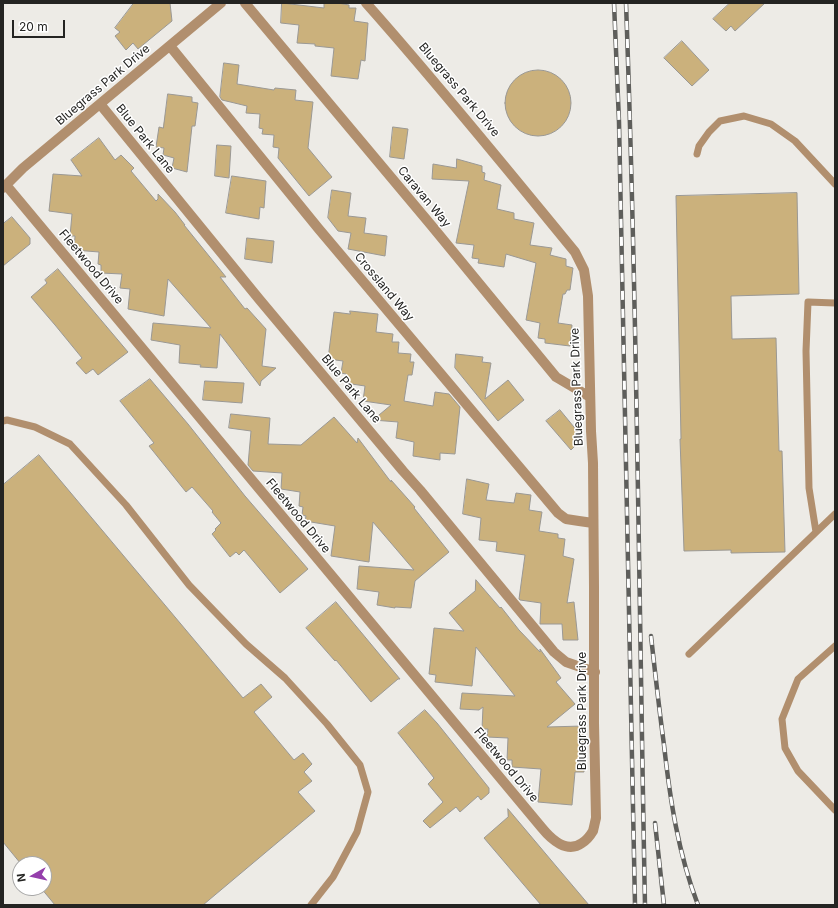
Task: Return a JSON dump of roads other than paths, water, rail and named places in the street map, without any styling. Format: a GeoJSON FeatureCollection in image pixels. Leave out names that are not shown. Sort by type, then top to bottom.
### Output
{"type":"FeatureCollection","features":[{"type":"Feature","properties":{"kind":"street","name":"Bluegrass Park Drive"},"geometry":{"type":"LineString","coordinates":[[4,186],[23,168],[221,3]]}},
{"type":"Feature","properties":{"kind":"street","name":"Caravan Way"},"geometry":{"type":"LineString","coordinates":[[245,3],[556,378],[590,397]]}},
{"type":"Feature","properties":{"kind":"street","name":"Bluegrass Park Drive"},"geometry":{"type":"LineString","coordinates":[[366,3],[496,155],[575,252],[584,270],[588,296],[593,463],[596,818],[593,830],[587,839],[581,844]]}},
{"type":"Feature","properties":{"kind":"street","name":"Crossland Way"},"geometry":{"type":"LineString","coordinates":[[170,46],[318,228],[558,513],[566,519],[593,523]]}},
{"type":"Feature","properties":{"kind":"street","name":"Blue Park Lane"},"geometry":{"type":"LineString","coordinates":[[100,104],[259,299],[554,652],[566,662],[595,672]]}},
{"type":"Feature","properties":{"kind":"street","name":"Fleetwood Drive"},"geometry":{"type":"LineString","coordinates":[[4,186],[542,828],[551,838],[561,844],[576,847],[581,844]]}},
{"type":"Feature","properties":{"kind":"lane"},"geometry":{"type":"LineString","coordinates":[[697,154],[699,146],[708,132],[720,121],[744,116],[771,124],[795,141],[835,184]]}},
{"type":"Feature","properties":{"kind":"lane"},"geometry":{"type":"LineString","coordinates":[[816,532],[809,488],[806,351],[808,302],[835,303]]}},
{"type":"Feature","properties":{"kind":"lane"},"geometry":{"type":"LineString","coordinates":[[3,421],[6,420],[35,427],[70,444],[126,505],[189,585],[246,644],[285,678],[327,724],[360,765],[368,792],[357,832],[334,877],[311,905]]}},
{"type":"Feature","properties":{"kind":"lane"},"geometry":{"type":"LineString","coordinates":[[689,654],[835,514]]}},
{"type":"Feature","properties":{"kind":"lane"},"geometry":{"type":"LineString","coordinates":[[835,646],[798,679],[782,719],[785,748],[798,771],[835,810]]}},
{"type":"Feature","properties":{"kind":"railway"},"geometry":{"type":"LineString","coordinates":[[614,3],[619,122],[635,905]]}},
{"type":"Feature","properties":{"kind":"railway"},"geometry":{"type":"LineString","coordinates":[[626,3],[635,341],[645,905]]}},
{"type":"Feature","properties":{"kind":"railway"},"geometry":{"type":"LineString","coordinates":[[651,636],[672,806],[685,866],[698,905]]}},
{"type":"Feature","properties":{"kind":"railway"},"geometry":{"type":"LineString","coordinates":[[655,823],[664,905]]}}]}
